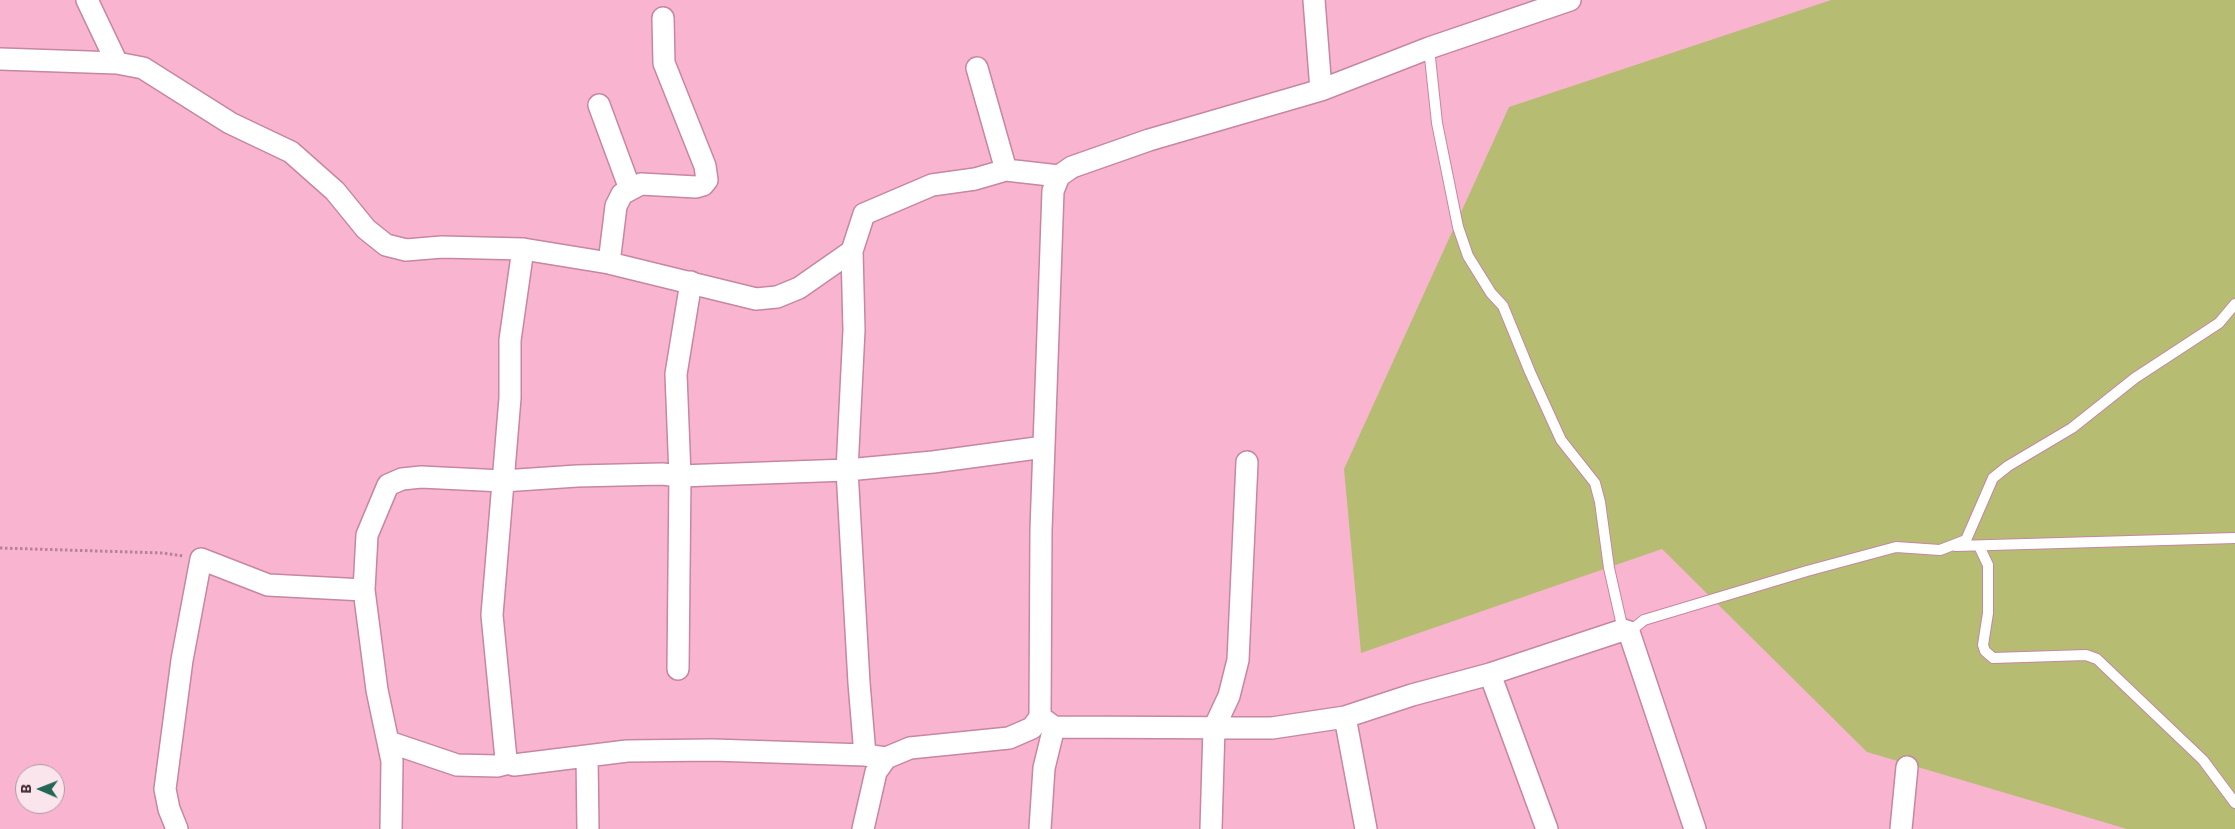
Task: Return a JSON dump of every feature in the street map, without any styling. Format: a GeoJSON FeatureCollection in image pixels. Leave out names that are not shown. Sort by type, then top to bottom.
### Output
{"type":"FeatureCollection","features":[{"type":"Feature","properties":{"kind":"street"},"geometry":{"type":"LineString","coordinates":[[87,0],[117,63]]}},
{"type":"Feature","properties":{"kind":"street"},"geometry":{"type":"LineString","coordinates":[[1314,0],[1320,90]]}},
{"type":"Feature","properties":{"kind":"street"},"geometry":{"type":"LineString","coordinates":[[1040,829],[1047,722],[1041,530],[1053,191],[1059,176],[1072,167],[1149,140],[1320,90],[1429,48],[1570,0]]}},
{"type":"Feature","properties":{"kind":"street"},"geometry":{"type":"LineString","coordinates":[[609,263],[616,206],[622,194],[641,184],[696,187],[703,185],[707,180],[705,166],[664,63],[663,18]]}},
{"type":"Feature","properties":{"kind":"street"},"geometry":{"type":"LineString","coordinates":[[0,59],[117,63],[143,68],[230,123],[291,152],[335,191],[366,229],[386,245],[406,250],[442,247],[523,249],[609,263],[756,299],[777,297],[799,288],[852,251]]}},
{"type":"Feature","properties":{"kind":"street"},"geometry":{"type":"LineString","coordinates":[[977,68],[1006,170]]}},
{"type":"Feature","properties":{"kind":"street"},"geometry":{"type":"LineString","coordinates":[[598,105],[630,189]]}},
{"type":"Feature","properties":{"kind":"street"},"geometry":{"type":"LineString","coordinates":[[865,755],[858,684],[847,470],[854,330],[852,251],[864,214],[932,185],[975,179],[1006,170],[1059,176]]}},
{"type":"Feature","properties":{"kind":"street"},"geometry":{"type":"LineString","coordinates":[[509,763],[506,759],[492,616],[510,398],[510,340],[523,249]]}},
{"type":"Feature","properties":{"kind":"street"},"geometry":{"type":"LineString","coordinates":[[678,669],[680,476],[676,374],[691,282]]}},
{"type":"Feature","properties":{"kind":"street"},"geometry":{"type":"LineString","coordinates":[[391,829],[393,788],[389,742],[377,690],[364,590],[367,536],[388,486],[402,479],[421,477],[503,481],[577,476],[662,474],[680,476],[847,470],[933,462],[1044,446]]}},
{"type":"Feature","properties":{"kind":"street"},"geometry":{"type":"LineString","coordinates":[[1211,829],[1214,728],[1229,696],[1238,660],[1247,462]]}},
{"type":"Feature","properties":{"kind":"street"},"geometry":{"type":"LineString","coordinates":[[177,829],[169,809],[165,789],[182,660],[201,559],[268,585],[364,590]]}},
{"type":"Feature","properties":{"kind":"street"},"geometry":{"type":"LineString","coordinates":[[389,742],[457,765],[497,766],[509,763],[514,765],[627,751],[714,750],[865,755],[886,758],[910,748],[1009,738],[1047,722],[1214,728],[1272,728],[1345,717],[1626,631],[1695,829]]}},
{"type":"Feature","properties":{"kind":"street"},"geometry":{"type":"LineString","coordinates":[[1490,674],[1547,829]]}},
{"type":"Feature","properties":{"kind":"street"},"geometry":{"type":"LineString","coordinates":[[1345,717],[1366,829]]}},
{"type":"Feature","properties":{"kind":"street"},"geometry":{"type":"LineString","coordinates":[[587,756],[588,829]]}},
{"type":"Feature","properties":{"kind":"street"},"geometry":{"type":"LineString","coordinates":[[863,829],[876,772],[886,758]]}},
{"type":"Feature","properties":{"kind":"street"},"geometry":{"type":"LineString","coordinates":[[1901,829],[1907,767]]}},
{"type":"Feature","properties":{"kind":"lane"},"geometry":{"type":"LineString","coordinates":[[1429,48],[1437,123],[1458,227],[1468,256],[1491,293],[1503,306],[1561,440],[1595,483],[1600,502],[1609,568],[1626,631],[1644,620],[1745,589],[1896,547],[1940,550],[1955,546],[1966,540],[1993,478],[2008,466],[2072,428],[2135,378],[2219,323],[2235,304]]}},
{"type":"Feature","properties":{"kind":"lane"},"geometry":{"type":"LineString","coordinates":[[1955,546],[2235,538]]}},
{"type":"Feature","properties":{"kind":"lane"},"geometry":{"type":"LineString","coordinates":[[1979,546],[1988,566],[1988,614],[1983,645],[1985,651],[1994,658],[2086,655],[2097,658],[2204,760],[2235,803]]}},
{"type":"Feature","properties":{"kind":"path"},"geometry":{"type":"LineString","coordinates":[[0,548],[163,553],[201,559]]}},
{"type":"Feature","properties":{"kind":"green space"},"geometry":{"type":"Polygon","coordinates":[[[1831,0],[2235,0],[2235,829],[2127,829],[1867,752],[1662,549],[1361,653],[1344,469],[1509,107],[1831,0]]]}}]}
